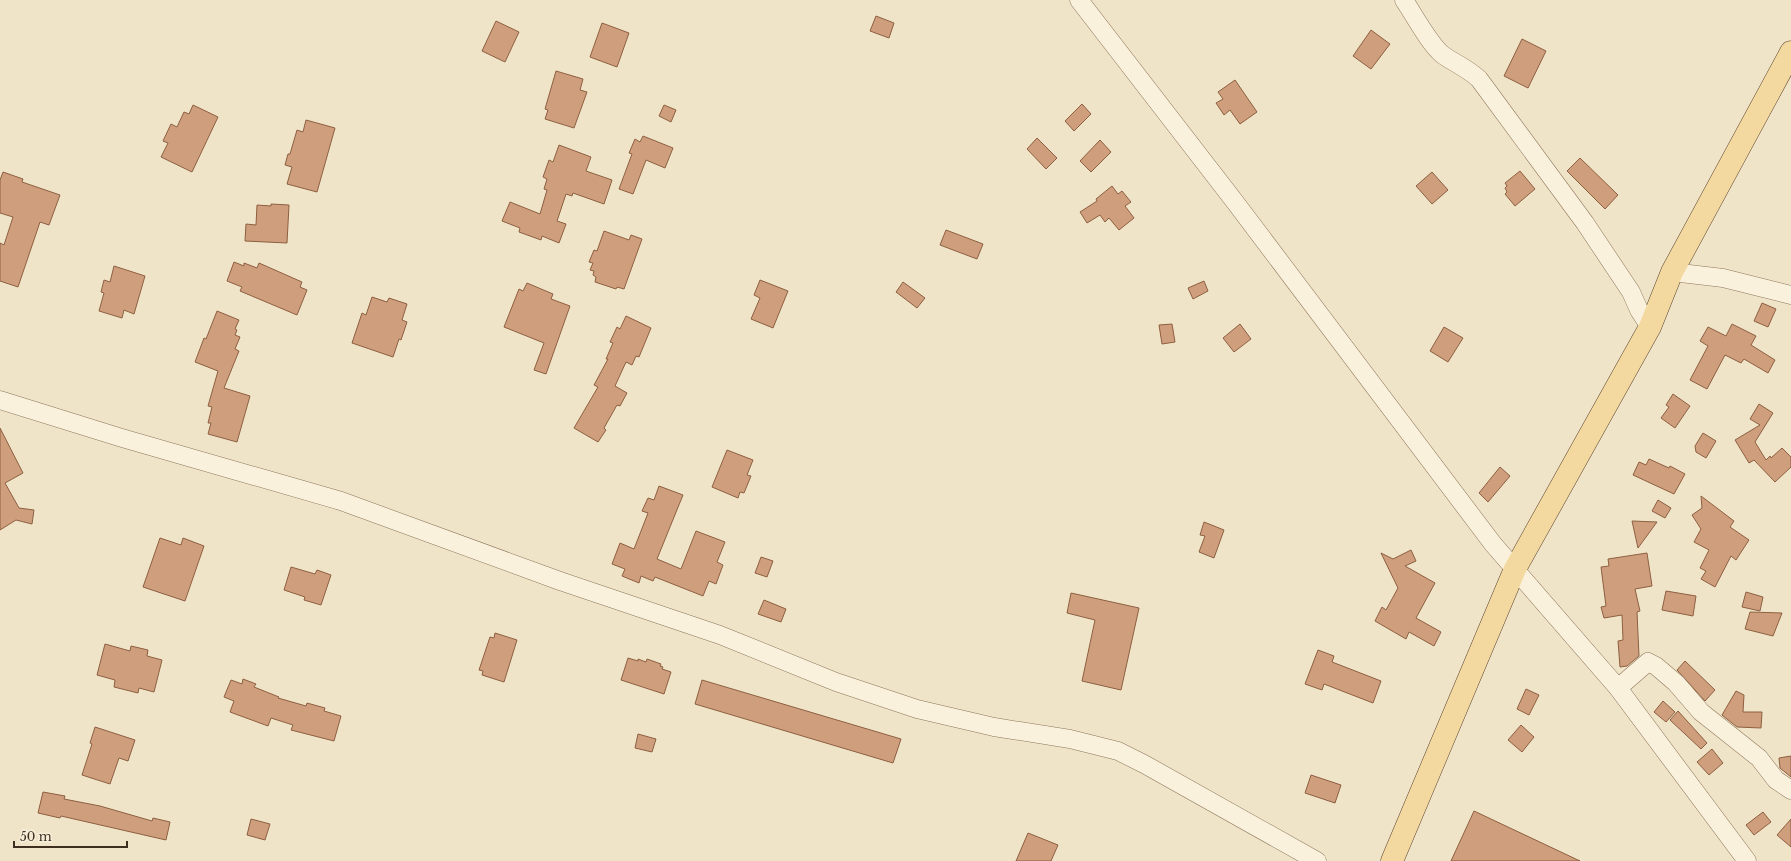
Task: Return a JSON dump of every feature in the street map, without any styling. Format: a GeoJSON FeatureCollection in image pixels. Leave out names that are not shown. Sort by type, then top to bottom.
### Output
{"type":"FeatureCollection","features":[{"type":"Feature","properties":{"kind":"main road"},"geometry":{"type":"LineString","coordinates":[[1392,861],[1515,569],[1650,327],[1672,272],[1791,52]]}},
{"type":"Feature","properties":{"kind":"street"},"geometry":{"type":"LineString","coordinates":[[1079,0],[1093,8],[1236,202],[1493,544],[1618,688],[1747,861]]}},
{"type":"Feature","properties":{"kind":"street"},"geometry":{"type":"LineString","coordinates":[[1404,0],[1435,47],[1443,55],[1468,69],[1479,79],[1585,223],[1631,292],[1639,310],[1650,327]]}},
{"type":"Feature","properties":{"kind":"street"},"geometry":{"type":"LineString","coordinates":[[1672,272],[1724,278],[1791,295]]}},
{"type":"Feature","properties":{"kind":"street"},"geometry":{"type":"LineString","coordinates":[[0,400],[122,438],[341,502],[560,581],[720,636],[836,682],[917,709],[994,727],[1070,739],[1118,751],[1144,764],[1317,861]]}},
{"type":"Feature","properties":{"kind":"street"},"geometry":{"type":"LineString","coordinates":[[1618,688],[1648,662],[1656,666],[1676,683],[1701,712],[1759,758],[1776,780],[1791,790]]}},
{"type":"Feature","properties":{"kind":"building"},"geometry":{"type":"Polygon","coordinates":[[[876,16],[894,23],[889,38],[870,31],[876,16]]]}},
{"type":"Feature","properties":{"kind":"building"},"geometry":{"type":"Polygon","coordinates":[[[496,21],[519,32],[505,62],[482,51],[496,21]]]}},
{"type":"Feature","properties":{"kind":"building"},"geometry":{"type":"Polygon","coordinates":[[[602,23],[629,33],[617,67],[590,57],[602,23]]]}},
{"type":"Feature","properties":{"kind":"building"},"geometry":{"type":"Polygon","coordinates":[[[1371,30],[1390,44],[1371,69],[1353,56],[1371,30]]]}},
{"type":"Feature","properties":{"kind":"building"},"geometry":{"type":"Polygon","coordinates":[[[1522,39],[1546,51],[1528,88],[1504,76],[1522,39]]]}},
{"type":"Feature","properties":{"kind":"building"},"geometry":{"type":"Polygon","coordinates":[[[556,71],[583,79],[580,90],[587,92],[574,128],[545,119],[548,110],[545,109],[556,71]]]}},
{"type":"Feature","properties":{"kind":"building"},"geometry":{"type":"Polygon","coordinates":[[[1235,80],[1257,112],[1240,124],[1230,110],[1224,115],[1216,103],[1223,99],[1218,92],[1235,80]]]}},
{"type":"Feature","properties":{"kind":"building"},"geometry":{"type":"Polygon","coordinates":[[[1082,104],[1091,114],[1074,131],[1065,121],[1082,104]]]}},
{"type":"Feature","properties":{"kind":"building"},"geometry":{"type":"Polygon","coordinates":[[[193,105],[218,117],[192,172],[161,157],[168,143],[163,141],[171,124],[177,127],[184,112],[189,114],[193,105]]]}},
{"type":"Feature","properties":{"kind":"building"},"geometry":{"type":"Polygon","coordinates":[[[664,105],[676,110],[671,122],[659,116],[664,105]]]}},
{"type":"Feature","properties":{"kind":"building"},"geometry":{"type":"Polygon","coordinates":[[[306,120],[335,128],[317,192],[287,184],[292,167],[285,165],[288,154],[290,154],[297,130],[303,132],[306,120]]]}},
{"type":"Feature","properties":{"kind":"building"},"geometry":{"type":"Polygon","coordinates":[[[643,136],[673,148],[665,168],[646,160],[633,194],[619,189],[632,154],[629,153],[635,139],[640,142],[643,136]]]}},
{"type":"Feature","properties":{"kind":"building"},"geometry":{"type":"Polygon","coordinates":[[[1037,138],[1057,158],[1046,169],[1027,149],[1037,138]]]}},
{"type":"Feature","properties":{"kind":"building"},"geometry":{"type":"Polygon","coordinates":[[[1100,140],[1111,152],[1091,172],[1080,161],[1100,140]]]}},
{"type":"Feature","properties":{"kind":"building"},"geometry":{"type":"Polygon","coordinates":[[[559,145],[591,157],[586,171],[612,180],[604,204],[573,193],[572,196],[566,194],[557,221],[566,224],[559,243],[542,236],[541,240],[519,232],[520,228],[502,221],[510,202],[540,214],[547,190],[544,189],[547,179],[543,177],[549,160],[553,162],[559,145]]]}},
{"type":"Feature","properties":{"kind":"building"},"geometry":{"type":"Polygon","coordinates":[[[1580,158],[1618,195],[1605,209],[1567,171],[1580,158]]]}},
{"type":"Feature","properties":{"kind":"building"},"geometry":{"type":"Polygon","coordinates":[[[1520,171],[1535,189],[1515,206],[1505,194],[1507,192],[1505,188],[1507,186],[1505,183],[1520,171]]]}},
{"type":"Feature","properties":{"kind":"building"},"geometry":{"type":"Polygon","coordinates":[[[3,172],[23,179],[22,182],[60,195],[49,225],[40,222],[18,287],[0,281],[0,243],[4,245],[13,217],[0,213],[0,180],[3,172]]]}},
{"type":"Feature","properties":{"kind":"building"},"geometry":{"type":"Polygon","coordinates":[[[1432,172],[1448,190],[1432,204],[1416,186],[1432,172]]]}},
{"type":"Feature","properties":{"kind":"building"},"geometry":{"type":"Polygon","coordinates":[[[1112,186],[1118,194],[1122,191],[1131,202],[1125,206],[1134,218],[1119,230],[1109,218],[1105,222],[1100,215],[1087,223],[1080,212],[1097,201],[1096,199],[1112,186]]]}},
{"type":"Feature","properties":{"kind":"building"},"geometry":{"type":"Polygon","coordinates":[[[271,204],[289,205],[287,243],[245,241],[246,224],[256,225],[257,205],[271,206],[271,204]]]}},
{"type":"Feature","properties":{"kind":"building"},"geometry":{"type":"Polygon","coordinates":[[[946,230],[983,244],[977,259],[940,245],[946,230]]]}},
{"type":"Feature","properties":{"kind":"building"},"geometry":{"type":"Polygon","coordinates":[[[604,231],[629,240],[631,235],[642,239],[624,289],[617,287],[616,289],[595,282],[596,277],[593,275],[594,271],[590,270],[593,263],[589,262],[594,250],[597,251],[604,231]]]}},
{"type":"Feature","properties":{"kind":"building"},"geometry":{"type":"Polygon","coordinates":[[[234,262],[244,266],[244,263],[257,268],[259,263],[302,282],[300,287],[307,290],[297,315],[240,291],[242,287],[227,281],[234,262]]]}},
{"type":"Feature","properties":{"kind":"building"},"geometry":{"type":"Polygon","coordinates":[[[114,266],[145,276],[134,314],[124,310],[122,318],[99,311],[104,293],[101,292],[104,280],[110,282],[114,266]]]}},
{"type":"Feature","properties":{"kind":"building"},"geometry":{"type":"Polygon","coordinates":[[[760,280],[788,291],[773,328],[751,319],[760,298],[754,295],[760,280]]]}},
{"type":"Feature","properties":{"kind":"building"},"geometry":{"type":"Polygon","coordinates":[[[1204,281],[1208,291],[1193,299],[1188,288],[1204,281]]]}},
{"type":"Feature","properties":{"kind":"building"},"geometry":{"type":"Polygon","coordinates":[[[903,282],[925,298],[917,308],[896,292],[903,282]]]}},
{"type":"Feature","properties":{"kind":"building"},"geometry":{"type":"Polygon","coordinates":[[[527,283],[553,294],[551,299],[570,306],[546,374],[534,370],[544,343],[504,327],[519,289],[523,291],[527,283]]]}},
{"type":"Feature","properties":{"kind":"building"},"geometry":{"type":"Polygon","coordinates":[[[372,297],[387,302],[389,298],[407,304],[402,320],[407,322],[393,357],[352,343],[362,313],[366,315],[372,297]]]}},
{"type":"Feature","properties":{"kind":"building"},"geometry":{"type":"Polygon","coordinates":[[[1762,303],[1776,309],[1768,327],[1754,321],[1762,303]]]}},
{"type":"Feature","properties":{"kind":"building"},"geometry":{"type":"Polygon","coordinates":[[[217,311],[239,320],[235,329],[237,330],[235,335],[240,337],[235,349],[239,351],[224,388],[250,396],[237,442],[208,434],[211,423],[208,423],[212,407],[208,406],[218,371],[195,362],[204,338],[206,339],[217,311]]]}},
{"type":"Feature","properties":{"kind":"building"},"geometry":{"type":"Polygon","coordinates":[[[626,316],[651,328],[639,357],[636,356],[632,365],[626,362],[615,386],[627,393],[620,406],[617,405],[604,428],[606,430],[598,442],[574,428],[598,387],[594,385],[608,359],[606,359],[613,343],[610,342],[617,327],[620,329],[626,316]]]}},
{"type":"Feature","properties":{"kind":"building"},"geometry":{"type":"Polygon","coordinates":[[[1172,324],[1175,342],[1162,344],[1159,325],[1172,324]]]}},
{"type":"Feature","properties":{"kind":"building"},"geometry":{"type":"Polygon","coordinates":[[[1240,324],[1251,339],[1234,352],[1223,338],[1240,324]]]}},
{"type":"Feature","properties":{"kind":"building"},"geometry":{"type":"Polygon","coordinates":[[[1732,324],[1756,336],[1751,345],[1775,360],[1768,373],[1744,359],[1741,363],[1725,355],[1707,389],[1690,380],[1708,346],[1700,341],[1708,327],[1726,336],[1732,324]]]}},
{"type":"Feature","properties":{"kind":"building"},"geometry":{"type":"Polygon","coordinates":[[[1444,327],[1463,338],[1448,362],[1430,351],[1444,327]]]}},
{"type":"Feature","properties":{"kind":"building"},"geometry":{"type":"Polygon","coordinates":[[[1673,394],[1690,406],[1675,428],[1661,418],[1669,407],[1666,405],[1673,394]]]}},
{"type":"Feature","properties":{"kind":"building"},"geometry":{"type":"Polygon","coordinates":[[[1759,404],[1773,413],[1755,442],[1766,460],[1770,456],[1771,458],[1782,448],[1791,457],[1791,467],[1775,482],[1754,460],[1749,463],[1735,440],[1760,425],[1750,419],[1759,404]]]}},
{"type":"Feature","properties":{"kind":"building"},"geometry":{"type":"Polygon","coordinates":[[[0,428],[23,473],[5,483],[19,508],[34,510],[32,524],[16,520],[0,530],[0,428]]]}},
{"type":"Feature","properties":{"kind":"building"},"geometry":{"type":"Polygon","coordinates":[[[1703,433],[1716,441],[1706,458],[1696,452],[1695,446],[1703,433]]]}},
{"type":"Feature","properties":{"kind":"building"},"geometry":{"type":"Polygon","coordinates":[[[727,450],[753,460],[747,475],[751,476],[744,493],[740,492],[738,498],[712,487],[727,450]]]}},
{"type":"Feature","properties":{"kind":"building"},"geometry":{"type":"Polygon","coordinates":[[[1649,459],[1669,468],[1670,466],[1685,474],[1674,494],[1633,475],[1639,462],[1646,465],[1649,459]]]}},
{"type":"Feature","properties":{"kind":"building"},"geometry":{"type":"Polygon","coordinates":[[[1500,467],[1510,476],[1488,502],[1479,493],[1500,467]]]}},
{"type":"Feature","properties":{"kind":"building"},"geometry":{"type":"Polygon","coordinates":[[[659,486],[683,495],[657,559],[681,569],[696,531],[725,542],[717,562],[723,565],[716,584],[709,581],[703,596],[655,577],[653,581],[641,576],[639,583],[622,576],[625,569],[612,564],[620,543],[634,549],[648,513],[642,511],[648,498],[654,500],[659,486]]]}},
{"type":"Feature","properties":{"kind":"building"},"geometry":{"type":"Polygon","coordinates":[[[1701,496],[1734,521],[1730,527],[1749,540],[1736,560],[1731,556],[1715,587],[1701,579],[1706,571],[1700,568],[1709,550],[1694,542],[1701,529],[1692,515],[1702,508],[1701,496]]]}},
{"type":"Feature","properties":{"kind":"building"},"geometry":{"type":"Polygon","coordinates":[[[1658,500],[1671,508],[1665,518],[1652,511],[1658,500]]]}},
{"type":"Feature","properties":{"kind":"building"},"geometry":{"type":"Polygon","coordinates":[[[1632,521],[1657,522],[1638,548],[1632,521]]]}},
{"type":"Feature","properties":{"kind":"building"},"geometry":{"type":"Polygon","coordinates":[[[1204,522],[1224,530],[1214,558],[1199,552],[1205,536],[1200,535],[1204,522]]]}},
{"type":"Feature","properties":{"kind":"building"},"geometry":{"type":"Polygon","coordinates":[[[160,538],[181,545],[183,538],[204,546],[185,601],[143,587],[160,538]]]}},
{"type":"Feature","properties":{"kind":"building"},"geometry":{"type":"Polygon","coordinates":[[[1411,550],[1416,561],[1405,566],[1435,583],[1416,618],[1441,632],[1434,646],[1409,632],[1406,639],[1375,621],[1382,607],[1386,610],[1398,588],[1381,553],[1393,559],[1411,550]]]}},
{"type":"Feature","properties":{"kind":"building"},"geometry":{"type":"Polygon","coordinates":[[[1647,553],[1652,586],[1635,589],[1640,611],[1637,612],[1639,656],[1627,666],[1620,667],[1618,641],[1623,640],[1622,615],[1604,618],[1601,607],[1606,606],[1601,567],[1609,566],[1608,559],[1647,553]]]}},
{"type":"Feature","properties":{"kind":"building"},"geometry":{"type":"Polygon","coordinates":[[[761,557],[773,561],[767,577],[755,573],[761,557]]]}},
{"type":"Feature","properties":{"kind":"building"},"geometry":{"type":"Polygon","coordinates":[[[291,567],[315,574],[317,570],[331,575],[321,605],[304,600],[305,597],[284,590],[291,567]]]}},
{"type":"Feature","properties":{"kind":"building"},"geometry":{"type":"Polygon","coordinates":[[[1666,591],[1696,596],[1693,616],[1662,610],[1666,591]]]}},
{"type":"Feature","properties":{"kind":"building"},"geometry":{"type":"Polygon","coordinates":[[[1746,592],[1763,597],[1760,611],[1742,607],[1746,592]]]}},
{"type":"Feature","properties":{"kind":"building"},"geometry":{"type":"Polygon","coordinates":[[[1071,593],[1139,608],[1121,690],[1082,681],[1095,620],[1067,613],[1071,593]]]}},
{"type":"Feature","properties":{"kind":"building"},"geometry":{"type":"Polygon","coordinates":[[[764,600],[786,609],[781,622],[758,614],[764,600]]]}},
{"type":"Feature","properties":{"kind":"building"},"geometry":{"type":"Polygon","coordinates":[[[1750,612],[1782,613],[1773,636],[1745,629],[1750,612]]]}},
{"type":"Feature","properties":{"kind":"building"},"geometry":{"type":"Polygon","coordinates":[[[495,633],[517,640],[504,682],[482,675],[483,671],[479,670],[490,637],[494,638],[495,633]]]}},
{"type":"Feature","properties":{"kind":"building"},"geometry":{"type":"Polygon","coordinates":[[[105,644],[130,651],[131,646],[148,650],[147,656],[162,660],[154,692],[139,688],[138,693],[114,687],[115,680],[97,675],[105,644]]]}},
{"type":"Feature","properties":{"kind":"building"},"geometry":{"type":"Polygon","coordinates":[[[1318,650],[1334,656],[1332,662],[1381,681],[1373,703],[1324,684],[1322,690],[1305,684],[1318,650]]]}},
{"type":"Feature","properties":{"kind":"building"},"geometry":{"type":"Polygon","coordinates":[[[628,658],[646,662],[647,659],[661,664],[660,666],[663,667],[662,669],[671,672],[664,694],[621,680],[628,658]]]}},
{"type":"Feature","properties":{"kind":"building"},"geometry":{"type":"Polygon","coordinates":[[[1685,661],[1715,690],[1705,701],[1677,670],[1685,661]]]}},
{"type":"Feature","properties":{"kind":"building"},"geometry":{"type":"Polygon","coordinates":[[[243,679],[256,684],[254,687],[279,697],[278,698],[306,706],[307,703],[325,708],[324,711],[341,716],[334,741],[291,730],[293,725],[271,718],[268,726],[230,712],[234,701],[224,697],[231,680],[242,684],[243,679]]]}},
{"type":"Feature","properties":{"kind":"building"},"geometry":{"type":"Polygon","coordinates":[[[702,680],[901,739],[893,763],[695,704],[702,680]]]}},
{"type":"Feature","properties":{"kind":"building"},"geometry":{"type":"Polygon","coordinates":[[[1526,689],[1539,695],[1529,715],[1517,709],[1526,689]]]}},
{"type":"Feature","properties":{"kind":"building"},"geometry":{"type":"Polygon","coordinates":[[[1736,691],[1744,695],[1743,712],[1762,712],[1761,728],[1737,727],[1722,715],[1736,691]]]}},
{"type":"Feature","properties":{"kind":"building"},"geometry":{"type":"Polygon","coordinates":[[[1663,701],[1675,712],[1666,722],[1654,712],[1663,701]]]}},
{"type":"Feature","properties":{"kind":"building"},"geometry":{"type":"Polygon","coordinates":[[[1678,711],[1707,743],[1701,749],[1670,720],[1678,711]]]}},
{"type":"Feature","properties":{"kind":"building"},"geometry":{"type":"Polygon","coordinates":[[[1521,725],[1534,737],[1522,752],[1508,740],[1521,725]]]}},
{"type":"Feature","properties":{"kind":"building"},"geometry":{"type":"Polygon","coordinates":[[[95,727],[135,740],[128,761],[119,758],[110,784],[82,775],[92,744],[90,743],[95,727]]]}},
{"type":"Feature","properties":{"kind":"building"},"geometry":{"type":"Polygon","coordinates":[[[638,734],[656,739],[652,752],[635,748],[638,734]]]}},
{"type":"Feature","properties":{"kind":"building"},"geometry":{"type":"Polygon","coordinates":[[[1712,749],[1723,763],[1709,775],[1697,762],[1712,749]]]}},
{"type":"Feature","properties":{"kind":"building"},"geometry":{"type":"Polygon","coordinates":[[[1791,756],[1791,777],[1780,768],[1779,758],[1791,756]]]}},
{"type":"Feature","properties":{"kind":"building"},"geometry":{"type":"Polygon","coordinates":[[[1311,775],[1341,785],[1335,803],[1305,793],[1311,775]]]}},
{"type":"Feature","properties":{"kind":"building"},"geometry":{"type":"Polygon","coordinates":[[[43,792],[65,796],[64,799],[100,806],[152,821],[153,818],[170,822],[166,840],[61,816],[60,818],[38,813],[43,792]]]}},
{"type":"Feature","properties":{"kind":"building"},"geometry":{"type":"Polygon","coordinates":[[[1474,811],[1580,861],[1451,861],[1474,811]]]}},
{"type":"Feature","properties":{"kind":"building"},"geometry":{"type":"Polygon","coordinates":[[[1763,812],[1771,822],[1754,835],[1746,825],[1763,812]]]}},
{"type":"Feature","properties":{"kind":"building"},"geometry":{"type":"Polygon","coordinates":[[[251,819],[270,824],[265,840],[247,835],[251,819]]]}},
{"type":"Feature","properties":{"kind":"building"},"geometry":{"type":"Polygon","coordinates":[[[1791,819],[1791,847],[1777,835],[1791,819]]]}},
{"type":"Feature","properties":{"kind":"building"},"geometry":{"type":"Polygon","coordinates":[[[1028,833],[1058,845],[1051,861],[1016,861],[1028,833]]]}}]}
